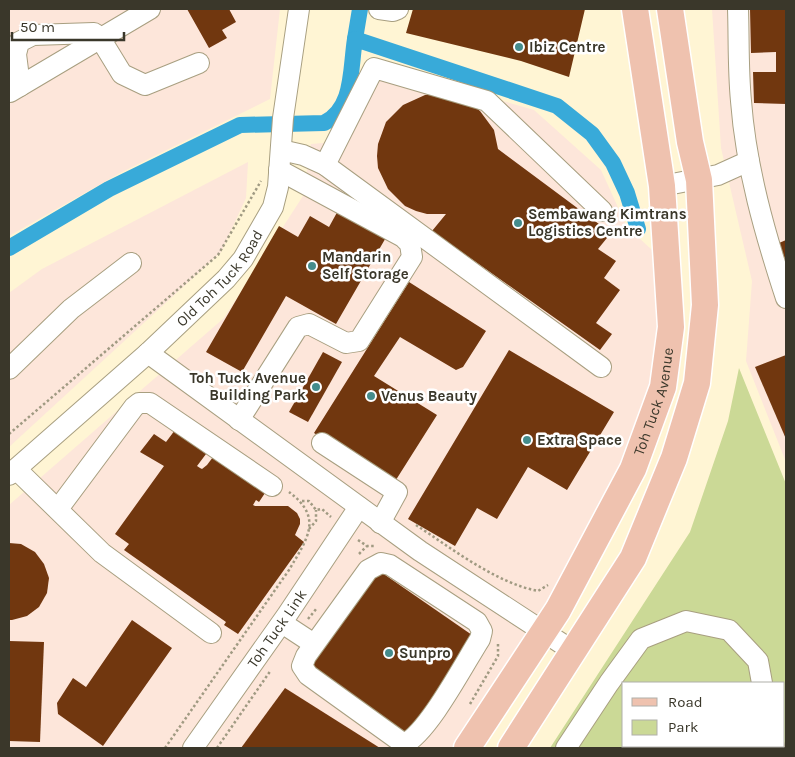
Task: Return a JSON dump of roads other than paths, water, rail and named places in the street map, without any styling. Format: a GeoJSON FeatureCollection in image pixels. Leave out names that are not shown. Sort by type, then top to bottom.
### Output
{"type":"FeatureCollection","features":[{"type":"Feature","properties":{"kind":"main road","name":"Toh Tuck Avenue"},"geometry":{"type":"LineString","coordinates":[[468,748],[558,610],[633,469],[664,386],[671,326],[662,186],[635,9]]}},
{"type":"Feature","properties":{"kind":"main road"},"geometry":{"type":"LineString","coordinates":[[511,748],[632,558],[674,458],[697,383],[705,305],[699,180],[690,142],[670,9]]}},
{"type":"Feature","properties":{"kind":"street"},"geometry":{"type":"LineString","coordinates":[[15,89],[150,9]]}},
{"type":"Feature","properties":{"kind":"street","name":"Old Toh Tuck Road"},"geometry":{"type":"LineString","coordinates":[[12,472],[148,353],[226,280],[243,259],[273,207],[299,9]]}},
{"type":"Feature","properties":{"kind":"street"},"geometry":{"type":"LineString","coordinates":[[379,9],[393,11],[398,9]]}},
{"type":"Feature","properties":{"kind":"street"},"geometry":{"type":"LineString","coordinates":[[738,9],[741,101],[749,161],[768,239],[786,298]]}},
{"type":"Feature","properties":{"kind":"street"},"geometry":{"type":"LineString","coordinates":[[15,89],[16,54],[19,42],[33,36],[94,34],[100,38],[122,74],[145,85],[199,63]]}},
{"type":"Feature","properties":{"kind":"street"},"geometry":{"type":"LineString","coordinates":[[325,165],[374,68],[487,101],[602,211]]}},
{"type":"Feature","properties":{"kind":"street"},"geometry":{"type":"LineString","coordinates":[[282,143],[325,165],[601,367]]}},
{"type":"Feature","properties":{"kind":"street"},"geometry":{"type":"LineString","coordinates":[[662,186],[718,175],[749,161]]}},
{"type":"Feature","properties":{"kind":"street"},"geometry":{"type":"LineString","coordinates":[[239,420],[298,327],[309,324],[346,343],[359,341],[412,257],[410,244],[403,237],[279,170]]}},
{"type":"Feature","properties":{"kind":"street"},"geometry":{"type":"LineString","coordinates":[[9,369],[71,309],[131,263]]}},
{"type":"Feature","properties":{"kind":"street"},"geometry":{"type":"LineString","coordinates":[[148,353],[380,523],[574,651]]}},
{"type":"Feature","properties":{"kind":"street"},"geometry":{"type":"LineString","coordinates":[[58,509],[134,407],[142,402],[150,403],[272,486]]}},
{"type":"Feature","properties":{"kind":"street"},"geometry":{"type":"LineString","coordinates":[[322,443],[397,492],[380,523]]}},
{"type":"Feature","properties":{"kind":"street"},"geometry":{"type":"LineString","coordinates":[[12,472],[58,509],[102,553],[211,633]]}},
{"type":"Feature","properties":{"kind":"street","name":"Toh Tuck Link"},"geometry":{"type":"LineString","coordinates":[[193,748],[282,623],[359,507]]}},
{"type":"Feature","properties":{"kind":"street"},"geometry":{"type":"LineString","coordinates":[[381,563],[390,565],[477,622],[482,631],[480,639],[433,713],[413,739],[404,744],[304,671],[303,662],[314,644],[368,570],[381,563]]}},
{"type":"Feature","properties":{"kind":"street"},"geometry":{"type":"LineString","coordinates":[[566,748],[641,639],[686,621],[729,630],[758,661],[762,682]]}},
{"type":"Feature","properties":{"kind":"street"},"geometry":{"type":"LineString","coordinates":[[282,623],[314,644]]}},
{"type":"Feature","properties":{"kind":"waterway"},"geometry":{"type":"LineString","coordinates":[[355,39],[360,9]]}},
{"type":"Feature","properties":{"kind":"waterway"},"geometry":{"type":"LineString","coordinates":[[9,248],[109,189],[240,125],[324,123],[334,116],[346,98],[355,39],[557,106],[592,134],[613,163],[627,193],[638,229]]}},
{"type":"Feature","properties":{"kind":"place","name":"Ibiz Centre"},"geometry":{"type":"Point","coordinates":[519,47]}},
{"type":"Feature","properties":{"kind":"place","name":"Sembawang Kimtrans Logistics Centre"},"geometry":{"type":"Point","coordinates":[518,223]}},
{"type":"Feature","properties":{"kind":"place","name":"Mandarin Self Storage"},"geometry":{"type":"Point","coordinates":[312,266]}},
{"type":"Feature","properties":{"kind":"place","name":"Toh Tuck Avenue Building Park"},"geometry":{"type":"Point","coordinates":[316,387]}},
{"type":"Feature","properties":{"kind":"place","name":"Venus Beauty"},"geometry":{"type":"Point","coordinates":[371,396]}},
{"type":"Feature","properties":{"kind":"place","name":"Extra Space"},"geometry":{"type":"Point","coordinates":[527,440]}},
{"type":"Feature","properties":{"kind":"place","name":"Sunpro"},"geometry":{"type":"Point","coordinates":[389,653]}}]}
